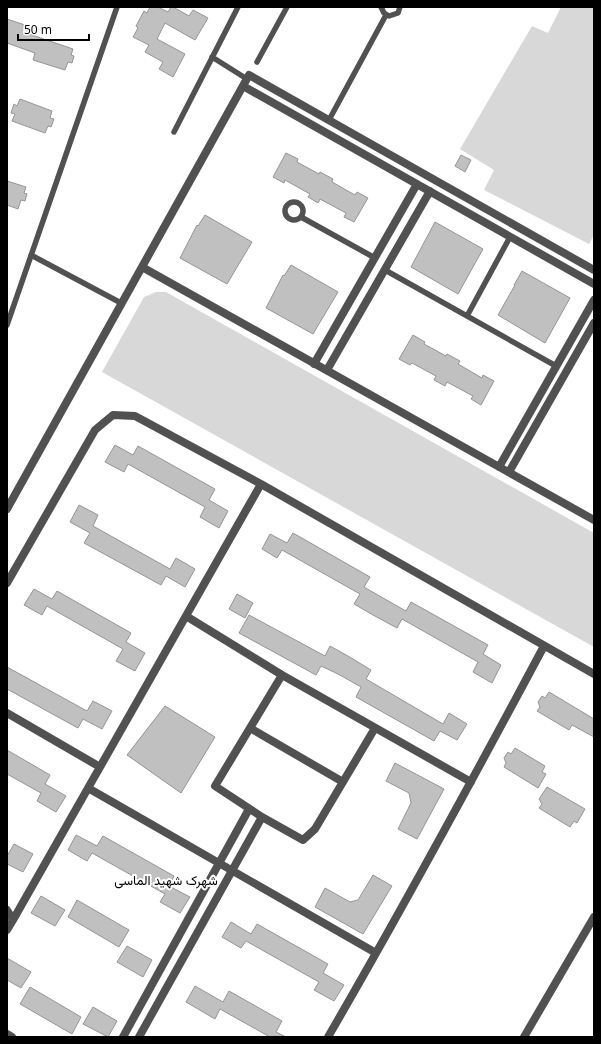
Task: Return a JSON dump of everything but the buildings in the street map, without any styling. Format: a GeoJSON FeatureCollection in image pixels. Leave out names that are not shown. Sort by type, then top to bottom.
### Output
{"type":"FeatureCollection","features":[{"type":"Feature","properties":{"kind":"street"},"geometry":{"type":"LineString","coordinates":[[246,80],[329,120],[594,270]]}},
{"type":"Feature","properties":{"kind":"street"},"geometry":{"type":"LineString","coordinates":[[246,80],[430,192],[594,284]]}},
{"type":"Feature","properties":{"kind":"street"},"geometry":{"type":"LineString","coordinates":[[7,509],[246,80]]}},
{"type":"Feature","properties":{"kind":"street"},"geometry":{"type":"LineString","coordinates":[[314,364],[417,184]]}},
{"type":"Feature","properties":{"kind":"street"},"geometry":{"type":"LineString","coordinates":[[326,370],[430,192]]}},
{"type":"Feature","properties":{"kind":"street"},"geometry":{"type":"LineString","coordinates":[[142,267],[594,520]]}},
{"type":"Feature","properties":{"kind":"street"},"geometry":{"type":"LineString","coordinates":[[499,467],[594,300]]}},
{"type":"Feature","properties":{"kind":"street"},"geometry":{"type":"LineString","coordinates":[[509,472],[594,323]]}},
{"type":"Feature","properties":{"kind":"street"},"geometry":{"type":"LineString","coordinates":[[7,583],[95,430],[113,415],[135,416],[261,484],[594,674]]}},
{"type":"Feature","properties":{"kind":"street"},"geometry":{"type":"LineString","coordinates":[[7,930],[261,484]]}},
{"type":"Feature","properties":{"kind":"street"},"geometry":{"type":"LineString","coordinates":[[186,616],[282,675],[471,782]]}},
{"type":"Feature","properties":{"kind":"street"},"geometry":{"type":"LineString","coordinates":[[328,1037],[471,782],[544,646]]}},
{"type":"Feature","properties":{"kind":"street"},"geometry":{"type":"LineString","coordinates":[[282,675],[215,786],[262,817],[303,840],[315,829],[375,728]]}},
{"type":"Feature","properties":{"kind":"street"},"geometry":{"type":"LineString","coordinates":[[7,713],[100,767]]}},
{"type":"Feature","properties":{"kind":"street"},"geometry":{"type":"LineString","coordinates":[[250,728],[343,782]]}},
{"type":"Feature","properties":{"kind":"street"},"geometry":{"type":"LineString","coordinates":[[88,788],[376,953]]}},
{"type":"Feature","properties":{"kind":"street"},"geometry":{"type":"LineString","coordinates":[[123,1037],[249,808]]}},
{"type":"Feature","properties":{"kind":"street"},"geometry":{"type":"LineString","coordinates":[[139,1037],[262,817]]}},
{"type":"Feature","properties":{"kind":"street"},"geometry":{"type":"LineString","coordinates":[[7,910],[13,920]]}},
{"type":"Feature","properties":{"kind":"street"},"geometry":{"type":"LineString","coordinates":[[524,1037],[594,917]]}},
{"type":"Feature","properties":{"kind":"street"},"geometry":{"type":"LineString","coordinates":[[7,1034],[12,1037]]}},
{"type":"Feature","properties":{"kind":"lane"},"geometry":{"type":"LineString","coordinates":[[7,325],[117,7]]}},
{"type":"Feature","properties":{"kind":"lane"},"geometry":{"type":"LineString","coordinates":[[174,132],[238,7]]}},
{"type":"Feature","properties":{"kind":"lane"},"geometry":{"type":"LineString","coordinates":[[256,62],[288,7]]}},
{"type":"Feature","properties":{"kind":"lane"},"geometry":{"type":"LineString","coordinates":[[381,7],[382,11],[386,15],[393,16],[400,10],[400,7]]}},
{"type":"Feature","properties":{"kind":"lane"},"geometry":{"type":"LineString","coordinates":[[329,120],[386,15]]}},
{"type":"Feature","properties":{"kind":"lane"},"geometry":{"type":"LineString","coordinates":[[212,57],[246,80]]}},
{"type":"Feature","properties":{"kind":"lane"},"geometry":{"type":"LineString","coordinates":[[300,217],[375,258]]}},
{"type":"Feature","properties":{"kind":"lane"},"geometry":{"type":"LineString","coordinates":[[467,316],[510,237]]}},
{"type":"Feature","properties":{"kind":"lane"},"geometry":{"type":"LineString","coordinates":[[31,256],[121,303]]}},
{"type":"Feature","properties":{"kind":"lane"},"geometry":{"type":"LineString","coordinates":[[385,270],[556,366]]}},
{"type":"Feature","properties":{"kind":"shaded area"},"geometry":{"type":"Polygon","coordinates":[[[561,7],[594,7],[594,235],[589,244],[484,190],[494,170],[460,149],[532,26],[548,33],[561,7]]]}},
{"type":"Feature","properties":{"kind":"shaded area"},"geometry":{"type":"Polygon","coordinates":[[[156,292],[166,292],[594,533],[594,647],[102,372],[144,297],[156,292]]]}},
{"type":"Feature","properties":{"kind":"district","name":"شهرک شهید الماسی"},"geometry":{"type":"Point","coordinates":[166,880]}}]}
